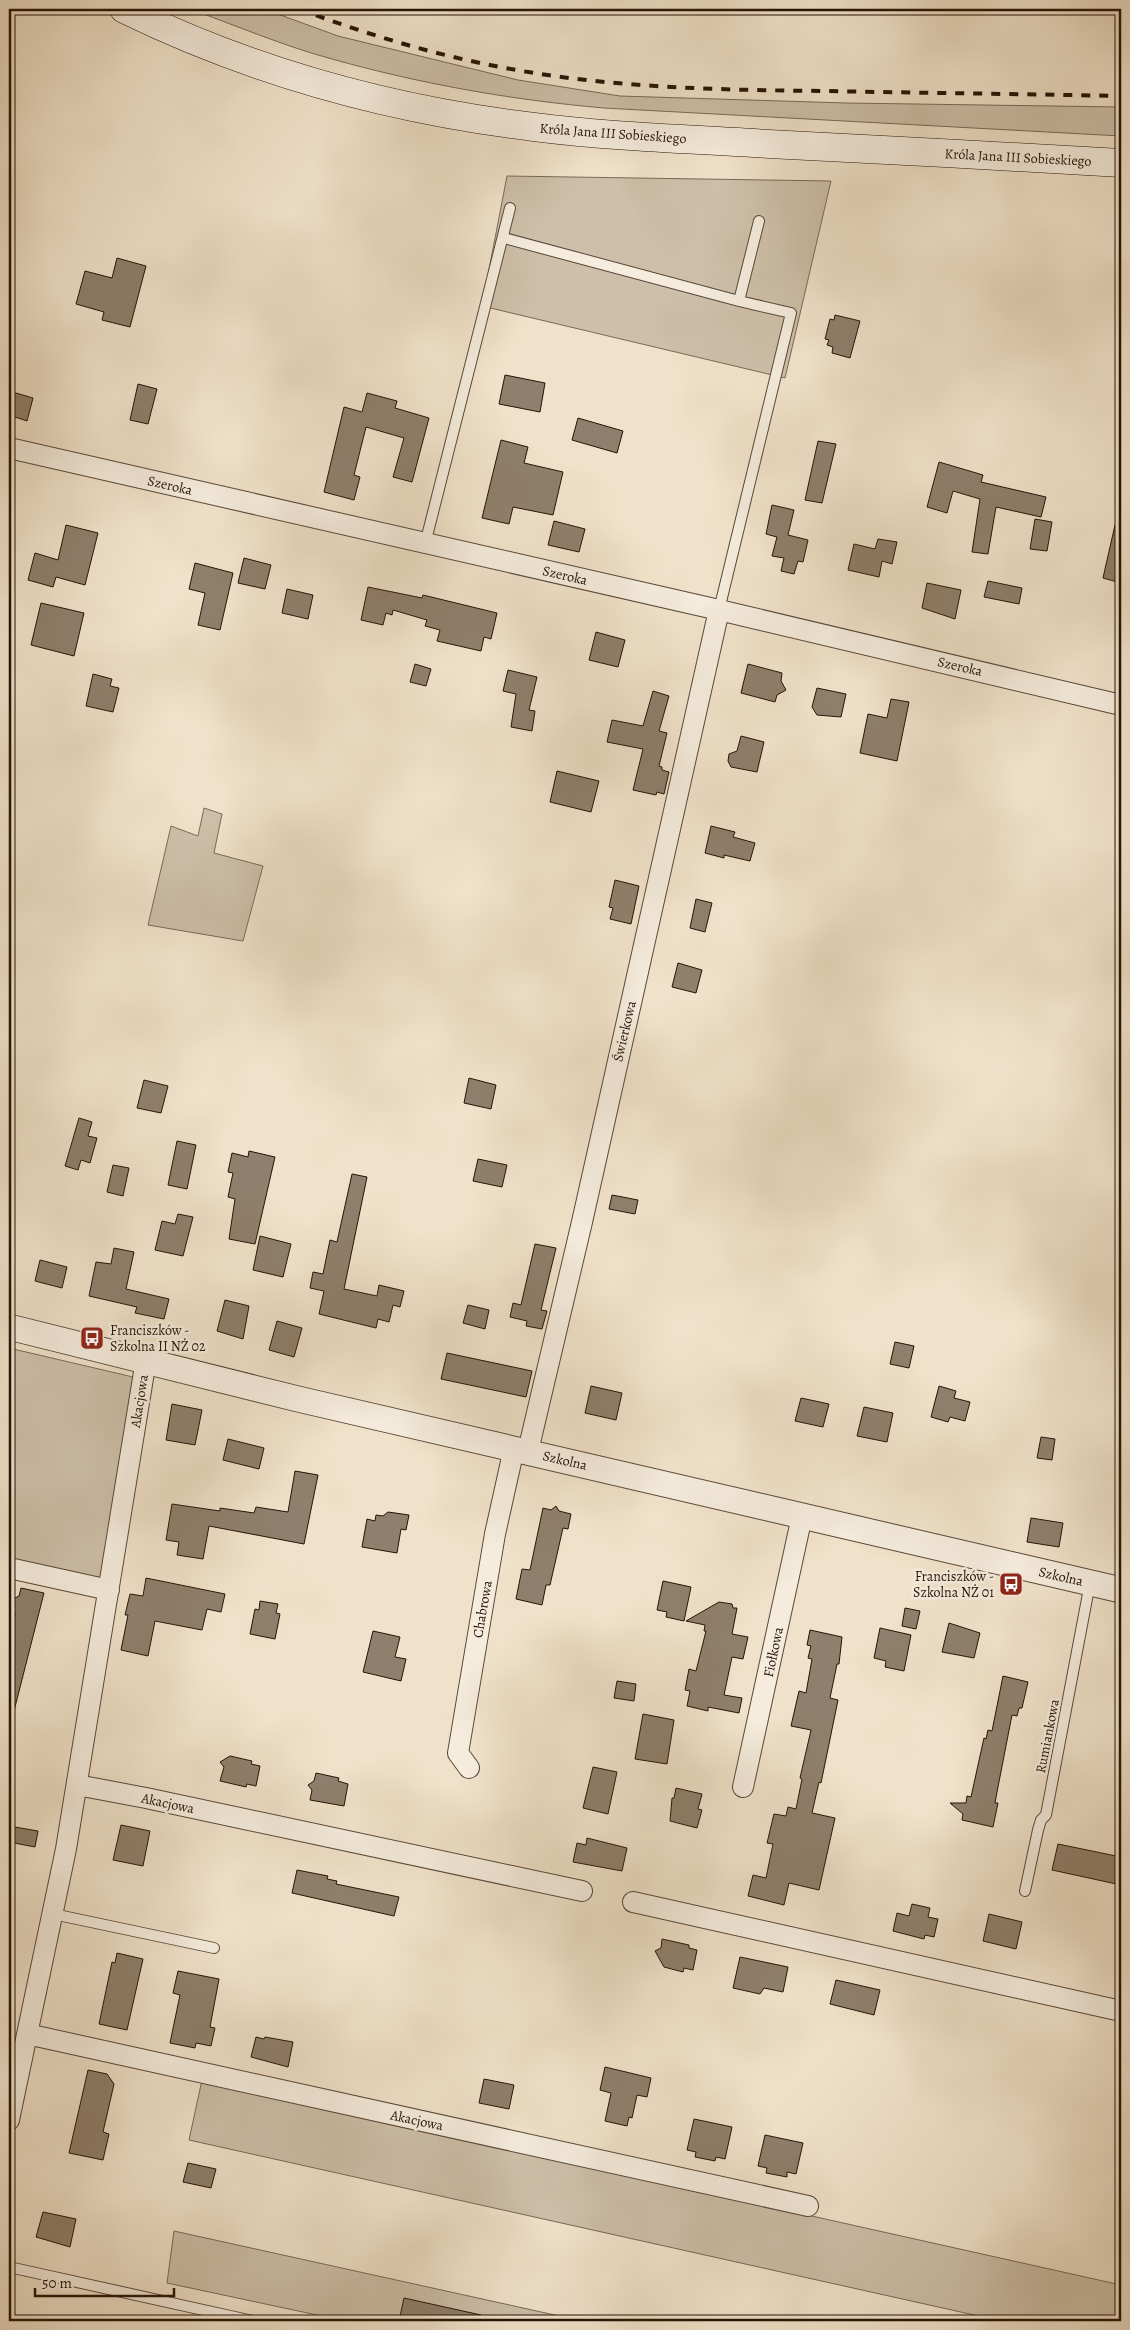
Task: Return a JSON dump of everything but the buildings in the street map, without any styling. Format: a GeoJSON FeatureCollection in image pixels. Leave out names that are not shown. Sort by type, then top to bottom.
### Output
{"type":"FeatureCollection","features":[{"type":"Feature","properties":{"kind":"main road","name":"Króla Jana III Sobieskiego"},"geometry":{"type":"LineString","coordinates":[[124,9],[212,48],[298,78],[376,100],[486,121],[558,130],[650,137],[1121,163]]}},
{"type":"Feature","properties":{"kind":"street","name":"Szeroka"},"geometry":{"type":"LineString","coordinates":[[9,448],[719,610],[1121,705]]}},
{"type":"Feature","properties":{"kind":"street","name":"Świerkowa"},"geometry":{"type":"LineString","coordinates":[[519,1450],[584,1212],[719,610]]}},
{"type":"Feature","properties":{"kind":"street","name":"Szkolna"},"geometry":{"type":"LineString","coordinates":[[9,1327],[519,1450],[1121,1590]]}},
{"type":"Feature","properties":{"kind":"street","name":"Akacjowa"},"geometry":{"type":"LineString","coordinates":[[9,2120],[53,1914],[77,1785],[146,1360]]}},
{"type":"Feature","properties":{"kind":"street","name":"Chabrowa"},"geometry":{"type":"LineString","coordinates":[[469,1768],[458,1753],[495,1534],[511,1462],[519,1450]]}},
{"type":"Feature","properties":{"kind":"street","name":"Fiołkowa"},"geometry":{"type":"LineString","coordinates":[[742,1787],[802,1516]]}},
{"type":"Feature","properties":{"kind":"street"},"geometry":{"type":"LineString","coordinates":[[9,1568],[109,1590]]}},
{"type":"Feature","properties":{"kind":"street","name":"Akacjowa"},"geometry":{"type":"LineString","coordinates":[[77,1785],[146,1798],[582,1892]]}},
{"type":"Feature","properties":{"kind":"street"},"geometry":{"type":"LineString","coordinates":[[633,1902],[1121,2011]]}},
{"type":"Feature","properties":{"kind":"street","name":"Akacjowa"},"geometry":{"type":"LineString","coordinates":[[28,2034],[808,2206]]}},
{"type":"Feature","properties":{"kind":"lane"},"geometry":{"type":"LineString","coordinates":[[425,544],[504,238],[510,208]]}},
{"type":"Feature","properties":{"kind":"lane"},"geometry":{"type":"LineString","coordinates":[[739,301],[759,221]]}},
{"type":"Feature","properties":{"kind":"lane"},"geometry":{"type":"LineString","coordinates":[[504,238],[739,301],[791,313],[719,610]]}},
{"type":"Feature","properties":{"kind":"lane","name":"Rumiankowa"},"geometry":{"type":"LineString","coordinates":[[1025,1892],[1038,1830],[1041,1820],[1046,1816],[1090,1583]]}},
{"type":"Feature","properties":{"kind":"lane"},"geometry":{"type":"LineString","coordinates":[[53,1914],[214,1948]]}},
{"type":"Feature","properties":{"kind":"lane"},"geometry":{"type":"LineString","coordinates":[[9,2267],[253,2321]]}},
{"type":"Feature","properties":{"kind":"shaded area"},"geometry":{"type":"Polygon","coordinates":[[[190,9],[264,9],[338,36],[518,80],[620,96],[846,103],[1121,107],[1121,136],[604,108],[501,96],[399,76],[332,59],[261,36],[190,9]]]}},
{"type":"Feature","properties":{"kind":"shaded area"},"geometry":{"type":"Polygon","coordinates":[[[507,176],[831,181],[785,378],[482,306],[507,176]]]}},
{"type":"Feature","properties":{"kind":"shaded area"},"geometry":{"type":"Polygon","coordinates":[[[204,808],[222,814],[214,853],[263,866],[243,941],[148,925],[171,826],[198,836],[204,808]]]}},
{"type":"Feature","properties":{"kind":"shaded area"},"geometry":{"type":"Polygon","coordinates":[[[9,1348],[133,1377],[102,1579],[9,1559],[9,1348]]]}},
{"type":"Feature","properties":{"kind":"shaded area"},"geometry":{"type":"Polygon","coordinates":[[[202,2080],[1121,2285],[1121,2321],[1001,2321],[189,2140],[202,2080]]]}},
{"type":"Feature","properties":{"kind":"shaded area"},"geometry":{"type":"Polygon","coordinates":[[[174,2231],[582,2321],[345,2321],[167,2283],[174,2231]]]}},
{"type":"Feature","properties":{"kind":"railway"},"geometry":{"type":"LineString","coordinates":[[299,9],[420,49],[495,66],[578,79],[661,86],[745,90],[1121,96]]}},
{"type":"Feature","properties":{"kind":"place","name":"Franciszków - Szkolna II NŻ 02"},"geometry":{"type":"Point","coordinates":[92,1338]}},
{"type":"Feature","properties":{"kind":"place","name":"Franciszków - Szkolna NŻ 01"},"geometry":{"type":"Point","coordinates":[1011,1584]}}]}
